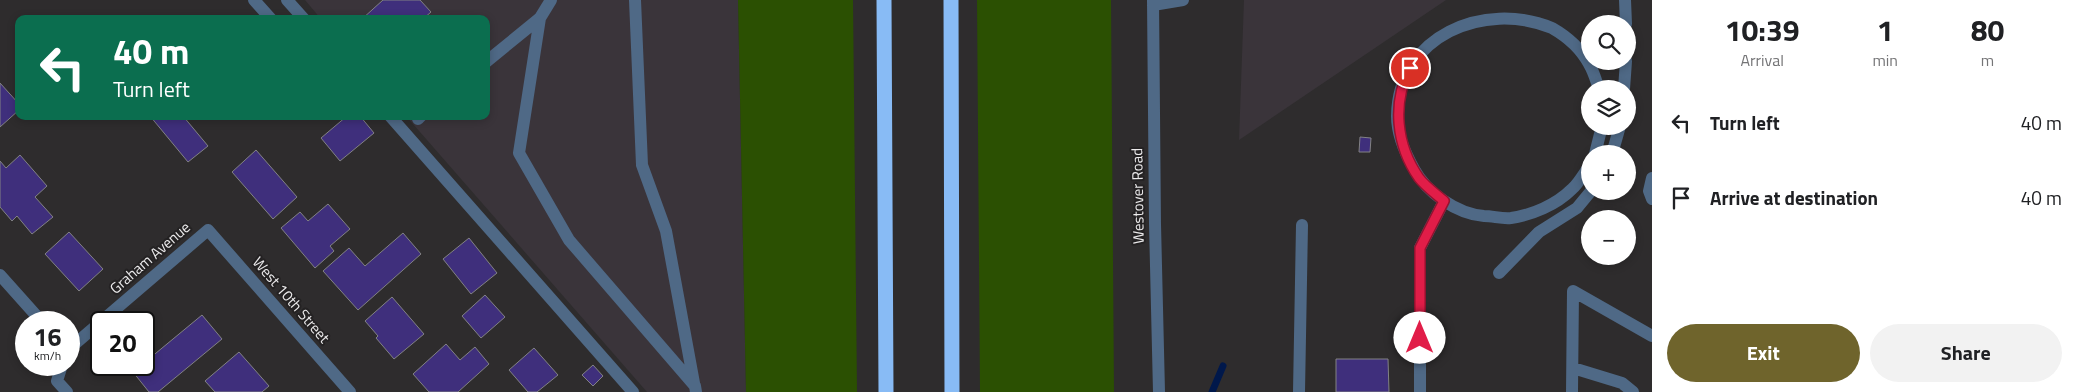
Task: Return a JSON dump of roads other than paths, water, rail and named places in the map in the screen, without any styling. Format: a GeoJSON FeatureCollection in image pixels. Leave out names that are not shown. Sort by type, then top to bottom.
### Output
{"type":"FeatureCollection","features":[{"type":"Feature","properties":{"kind":"highway"},"geometry":{"type":"LineString","coordinates":[[884,0],[886,392]]}},
{"type":"Feature","properties":{"kind":"highway"},"geometry":{"type":"LineString","coordinates":[[951,0],[952,392]]}},
{"type":"Feature","properties":{"kind":"street"},"geometry":{"type":"LineString","coordinates":[[254,0],[267,15]]}},
{"type":"Feature","properties":{"kind":"street"},"geometry":{"type":"LineString","coordinates":[[287,0],[300,15]]}},
{"type":"Feature","properties":{"kind":"street"},"geometry":{"type":"LineString","coordinates":[[550,0],[540,18],[519,153],[569,240],[695,389]]}},
{"type":"Feature","properties":{"kind":"street"},"geometry":{"type":"LineString","coordinates":[[635,0],[642,165],[666,231],[695,389]]}},
{"type":"Feature","properties":{"kind":"street"},"geometry":{"type":"LineString","coordinates":[[1153,2],[1183,0]]}},
{"type":"Feature","properties":{"kind":"street"},"geometry":{"type":"LineString","coordinates":[[1625,0],[1626,15]]}},
{"type":"Feature","properties":{"kind":"street","name":"Westover Road"},"geometry":{"type":"LineString","coordinates":[[1153,2],[1154,224],[1159,392]]}},
{"type":"Feature","properties":{"kind":"street"},"geometry":{"type":"LineString","coordinates":[[1581,177],[1571,190],[1543,209],[1510,218],[1475,215],[1444,201],[1419,179],[1403,149],[1397,116],[1402,83],[1418,53],[1442,30],[1472,16],[1505,12],[1538,19],[1567,37],[1589,63],[1596,80]]}},
{"type":"Feature","properties":{"kind":"street"},"geometry":{"type":"LineString","coordinates":[[490,59],[540,18]]}},
{"type":"Feature","properties":{"kind":"street"},"geometry":{"type":"LineString","coordinates":[[394,120],[632,392]]}},
{"type":"Feature","properties":{"kind":"street"},"geometry":{"type":"LineString","coordinates":[[1652,178],[1649,191],[1652,199]]}},
{"type":"Feature","properties":{"kind":"street"},"geometry":{"type":"LineString","coordinates":[[1499,273],[1539,232],[1577,208],[1584,200]]}},
{"type":"Feature","properties":{"kind":"street"},"geometry":{"type":"LineString","coordinates":[[1420,392],[1420,248],[1444,201]]}},
{"type":"Feature","properties":{"kind":"street"},"geometry":{"type":"LineString","coordinates":[[1299,392],[1302,225]]}},
{"type":"Feature","properties":{"kind":"street","name":"Graham Avenue"},"geometry":{"type":"LineString","coordinates":[[80,340],[208,230]]}},
{"type":"Feature","properties":{"kind":"street","name":"West 10th Street"},"geometry":{"type":"LineString","coordinates":[[208,230],[350,392]]}},
{"type":"Feature","properties":{"kind":"street"},"geometry":{"type":"LineString","coordinates":[[0,275],[32,311]]}},
{"type":"Feature","properties":{"kind":"street"},"geometry":{"type":"LineString","coordinates":[[1572,392],[1573,291],[1652,336]]}},
{"type":"Feature","properties":{"kind":"street"},"geometry":{"type":"LineString","coordinates":[[1572,368],[1622,383],[1633,392]]}},
{"type":"Feature","properties":{"kind":"street"},"geometry":{"type":"LineString","coordinates":[[59,376],[57,381],[67,392]]}},
{"type":"Feature","properties":{"kind":"waterway"},"geometry":{"type":"LineString","coordinates":[[1212,392],[1223,366]]}}]}
